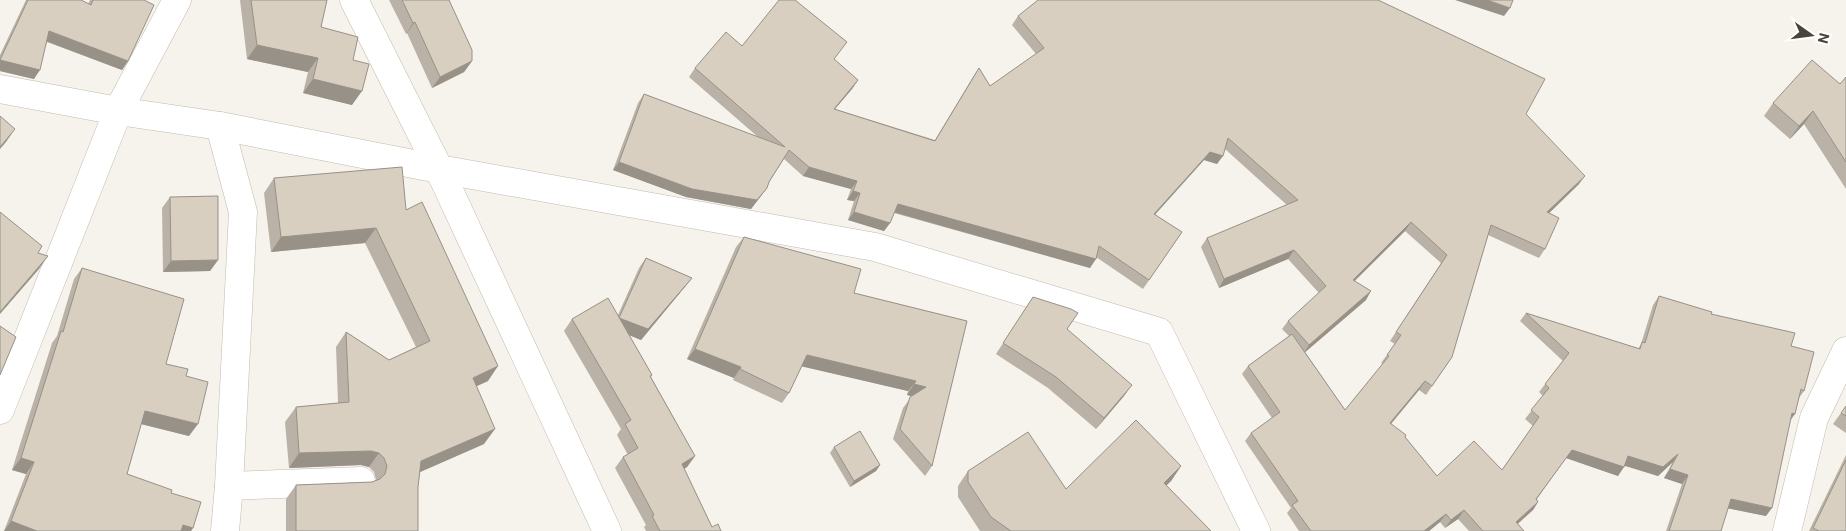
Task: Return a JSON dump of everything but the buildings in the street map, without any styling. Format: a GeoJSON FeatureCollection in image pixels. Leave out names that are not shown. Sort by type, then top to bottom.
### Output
{"type":"FeatureCollection","features":[{"type":"Feature","properties":{"kind":"street"},"geometry":{"type":"LineString","coordinates":[[0,410],[118,111],[177,0]]}},
{"type":"Feature","properties":{"kind":"street"},"geometry":{"type":"LineString","coordinates":[[354,0],[439,169],[607,531]]}},
{"type":"Feature","properties":{"kind":"street"},"geometry":{"type":"LineString","coordinates":[[0,88],[118,111],[220,126],[439,169],[875,248],[1160,332],[1256,531]]}},
{"type":"Feature","properties":{"kind":"street"},"geometry":{"type":"LineString","coordinates":[[220,126],[243,212],[225,531]]}},
{"type":"Feature","properties":{"kind":"street"},"geometry":{"type":"LineString","coordinates":[[1787,531],[1814,418],[1846,351]]}},
{"type":"Feature","properties":{"kind":"street"},"geometry":{"type":"LineString","coordinates":[[229,486],[361,481]]}}]}
